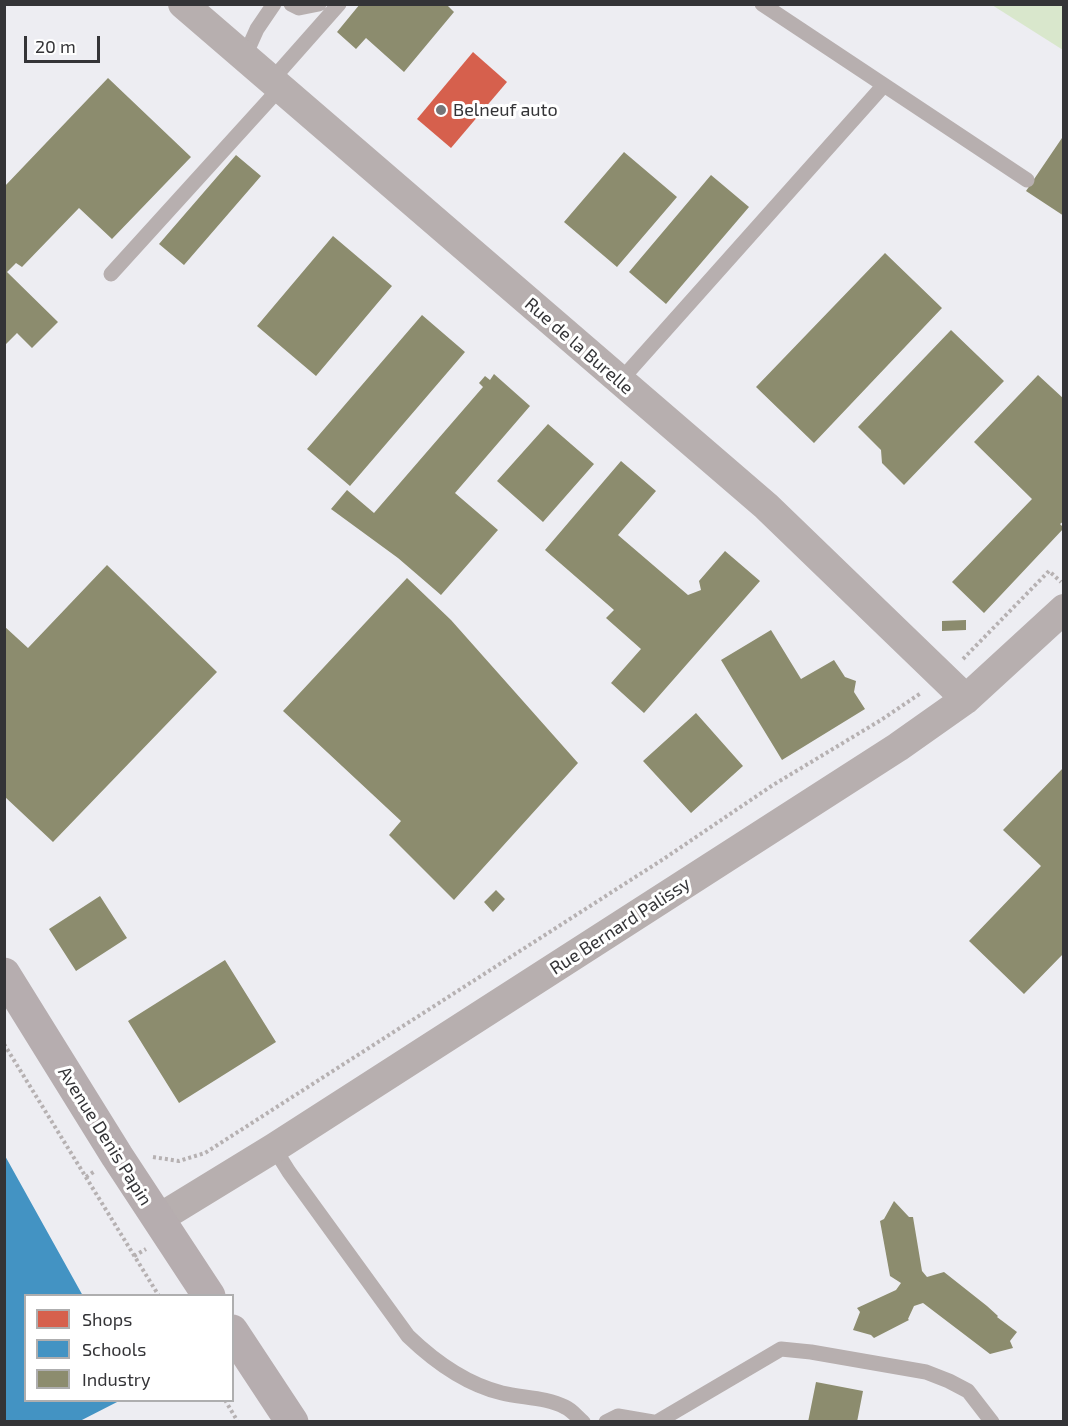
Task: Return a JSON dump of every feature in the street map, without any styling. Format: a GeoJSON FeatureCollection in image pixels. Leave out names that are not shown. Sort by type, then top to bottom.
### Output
{"type":"FeatureCollection","features":[{"type":"Feature","properties":{"kind":"main road","name":"Avenue Denis Papin"},"geometry":{"type":"LineString","coordinates":[[4,974],[112,1149],[208,1294]]}},
{"type":"Feature","properties":{"kind":"main road"},"geometry":{"type":"LineString","coordinates":[[234,1334],[292,1422]]}},
{"type":"Feature","properties":{"kind":"street","name":"Rue de la Burelle"},"geometry":{"type":"LineString","coordinates":[[183,4],[766,506],[956,689]]}},
{"type":"Feature","properties":{"kind":"street","name":"Rue Bernard Palissy"},"geometry":{"type":"LineString","coordinates":[[158,1219],[274,1148],[898,747],[956,689],[1064,609]]}},
{"type":"Feature","properties":{"kind":"lane"},"geometry":{"type":"LineString","coordinates":[[244,58],[257,29],[274,4]]}},
{"type":"Feature","properties":{"kind":"lane"},"geometry":{"type":"LineString","coordinates":[[291,4],[299,8],[319,4]]}},
{"type":"Feature","properties":{"kind":"lane"},"geometry":{"type":"LineString","coordinates":[[111,274],[275,85],[339,4]]}},
{"type":"Feature","properties":{"kind":"lane"},"geometry":{"type":"LineString","coordinates":[[762,4],[1028,180]]}},
{"type":"Feature","properties":{"kind":"lane"},"geometry":{"type":"LineString","coordinates":[[620,381],[884,85]]}},
{"type":"Feature","properties":{"kind":"lane"},"geometry":{"type":"LineString","coordinates":[[274,1148],[301,1189],[408,1336],[430,1357],[457,1375],[476,1384],[501,1393],[567,1407],[583,1422]]}},
{"type":"Feature","properties":{"kind":"lane"},"geometry":{"type":"LineString","coordinates":[[606,1422],[618,1416],[655,1422],[781,1349],[926,1372],[968,1391],[992,1422]]}},
{"type":"Feature","properties":{"kind":"path","name":"Rue Bernard Palissy"},"geometry":{"type":"LineString","coordinates":[[150,1156],[178,1161],[205,1153],[665,858],[773,785],[881,720],[924,691],[929,693],[956,689],[963,658],[1049,571],[1064,584]]}},
{"type":"Feature","properties":{"kind":"path","name":"Avenue Denis Papin"},"geometry":{"type":"LineString","coordinates":[[4,1044],[158,1294]]}},
{"type":"Feature","properties":{"kind":"path"},"geometry":{"type":"LineString","coordinates":[[226,1402],[238,1422]]}},
{"type":"Feature","properties":{"kind":"green space"},"geometry":{"type":"Polygon","coordinates":[[[992,5],[1063,5],[1063,50],[992,5]]]}},
{"type":"Feature","properties":{"kind":"building: Shops"},"geometry":{"type":"Polygon","coordinates":[[[473,52],[507,82],[451,148],[417,119],[473,52]]]}},
{"type":"Feature","properties":{"kind":"building: Schools"},"geometry":{"type":"Polygon","coordinates":[[[4,1154],[82,1294],[24,1294],[24,1402],[117,1402],[78,1422],[4,1422],[4,1154]]]}},
{"type":"Feature","properties":{"kind":"building: Industry"},"geometry":{"type":"Polygon","coordinates":[[[360,4],[446,4],[454,12],[404,72],[366,38],[356,49],[337,32],[360,4]]]}},
{"type":"Feature","properties":{"kind":"building: Industry"},"geometry":{"type":"Polygon","coordinates":[[[108,78],[191,157],[112,239],[79,208],[22,267],[16,263],[7,272],[58,322],[32,348],[17,333],[4,346],[4,187],[108,78]]]}},
{"type":"Feature","properties":{"kind":"building: Industry"},"geometry":{"type":"Polygon","coordinates":[[[1064,135],[1064,216],[1026,191],[1064,135]]]}},
{"type":"Feature","properties":{"kind":"building: Industry"},"geometry":{"type":"Polygon","coordinates":[[[624,152],[677,197],[617,267],[564,222],[624,152]]]}},
{"type":"Feature","properties":{"kind":"building: Industry"},"geometry":{"type":"Polygon","coordinates":[[[236,155],[261,176],[184,265],[159,244],[236,155]]]}},
{"type":"Feature","properties":{"kind":"building: Industry"},"geometry":{"type":"Polygon","coordinates":[[[711,175],[749,207],[666,304],[629,272],[711,175]]]}},
{"type":"Feature","properties":{"kind":"building: Industry"},"geometry":{"type":"Polygon","coordinates":[[[333,236],[392,286],[316,376],[257,326],[333,236]]]}},
{"type":"Feature","properties":{"kind":"building: Industry"},"geometry":{"type":"Polygon","coordinates":[[[885,253],[942,308],[814,443],[756,387],[885,253]]]}},
{"type":"Feature","properties":{"kind":"building: Industry"},"geometry":{"type":"Polygon","coordinates":[[[422,315],[465,352],[350,486],[307,449],[422,315]]]}},
{"type":"Feature","properties":{"kind":"building: Industry"},"geometry":{"type":"Polygon","coordinates":[[[951,330],[1004,381],[904,485],[882,463],[881,450],[858,427],[951,330]]]}},
{"type":"Feature","properties":{"kind":"building: Industry"},"geometry":{"type":"Polygon","coordinates":[[[494,374],[530,406],[455,493],[498,530],[441,595],[398,558],[331,509],[347,490],[374,513],[483,387],[479,383],[485,376],[490,380],[494,374]]]}},
{"type":"Feature","properties":{"kind":"building: Industry"},"geometry":{"type":"Polygon","coordinates":[[[1038,375],[1064,399],[1064,521],[1060,524],[1064,528],[984,613],[952,582],[1032,499],[974,442],[1038,375]]]}},
{"type":"Feature","properties":{"kind":"building: Industry"},"geometry":{"type":"Polygon","coordinates":[[[548,424],[594,464],[543,522],[497,481],[548,424]]]}},
{"type":"Feature","properties":{"kind":"building: Industry"},"geometry":{"type":"Polygon","coordinates":[[[621,461],[656,491],[618,535],[688,595],[701,590],[699,581],[725,551],[760,581],[644,713],[611,683],[641,649],[606,618],[614,610],[545,550],[621,461]]]}},
{"type":"Feature","properties":{"kind":"building: Industry"},"geometry":{"type":"Polygon","coordinates":[[[107,565],[217,672],[53,842],[4,796],[4,626],[28,648],[107,565]]]}},
{"type":"Feature","properties":{"kind":"building: Industry"},"geometry":{"type":"Polygon","coordinates":[[[407,578],[451,620],[578,763],[454,900],[389,835],[401,821],[283,711],[407,578]]]}},
{"type":"Feature","properties":{"kind":"building: Industry"},"geometry":{"type":"Polygon","coordinates":[[[966,620],[966,630],[942,631],[942,621],[966,620]]]}},
{"type":"Feature","properties":{"kind":"building: Industry"},"geometry":{"type":"Polygon","coordinates":[[[771,630],[801,679],[834,660],[845,677],[856,681],[854,692],[865,709],[782,760],[721,660],[771,630]]]}},
{"type":"Feature","properties":{"kind":"building: Industry"},"geometry":{"type":"Polygon","coordinates":[[[696,713],[743,766],[691,813],[643,761],[696,713]]]}},
{"type":"Feature","properties":{"kind":"building: Industry"},"geometry":{"type":"Polygon","coordinates":[[[1064,767],[1064,953],[1024,994],[969,941],[1041,866],[1003,830],[1064,767]]]}},
{"type":"Feature","properties":{"kind":"building: Industry"},"geometry":{"type":"Polygon","coordinates":[[[496,890],[505,899],[493,912],[484,902],[496,890]]]}},
{"type":"Feature","properties":{"kind":"building: Industry"},"geometry":{"type":"Polygon","coordinates":[[[100,896],[127,938],[76,971],[49,929],[100,896]]]}},
{"type":"Feature","properties":{"kind":"building: Industry"},"geometry":{"type":"Polygon","coordinates":[[[225,960],[276,1042],[179,1103],[128,1021],[225,960]]]}},
{"type":"Feature","properties":{"kind":"building: Industry"},"geometry":{"type":"Polygon","coordinates":[[[894,1201],[909,1217],[913,1217],[922,1271],[927,1277],[944,1272],[987,1306],[1017,1332],[1010,1341],[1013,1348],[990,1354],[923,1303],[914,1306],[909,1320],[874,1338],[853,1330],[860,1312],[857,1308],[896,1290],[901,1283],[890,1276],[880,1221],[884,1219],[894,1201]]]}},
{"type":"Feature","properties":{"kind":"building: Industry"},"geometry":{"type":"Polygon","coordinates":[[[816,1382],[863,1391],[857,1422],[808,1422],[816,1382]]]}},
{"type":"Feature","properties":{"kind":"place","name":"Belneuf auto"},"geometry":{"type":"Point","coordinates":[441,110]}}]}
